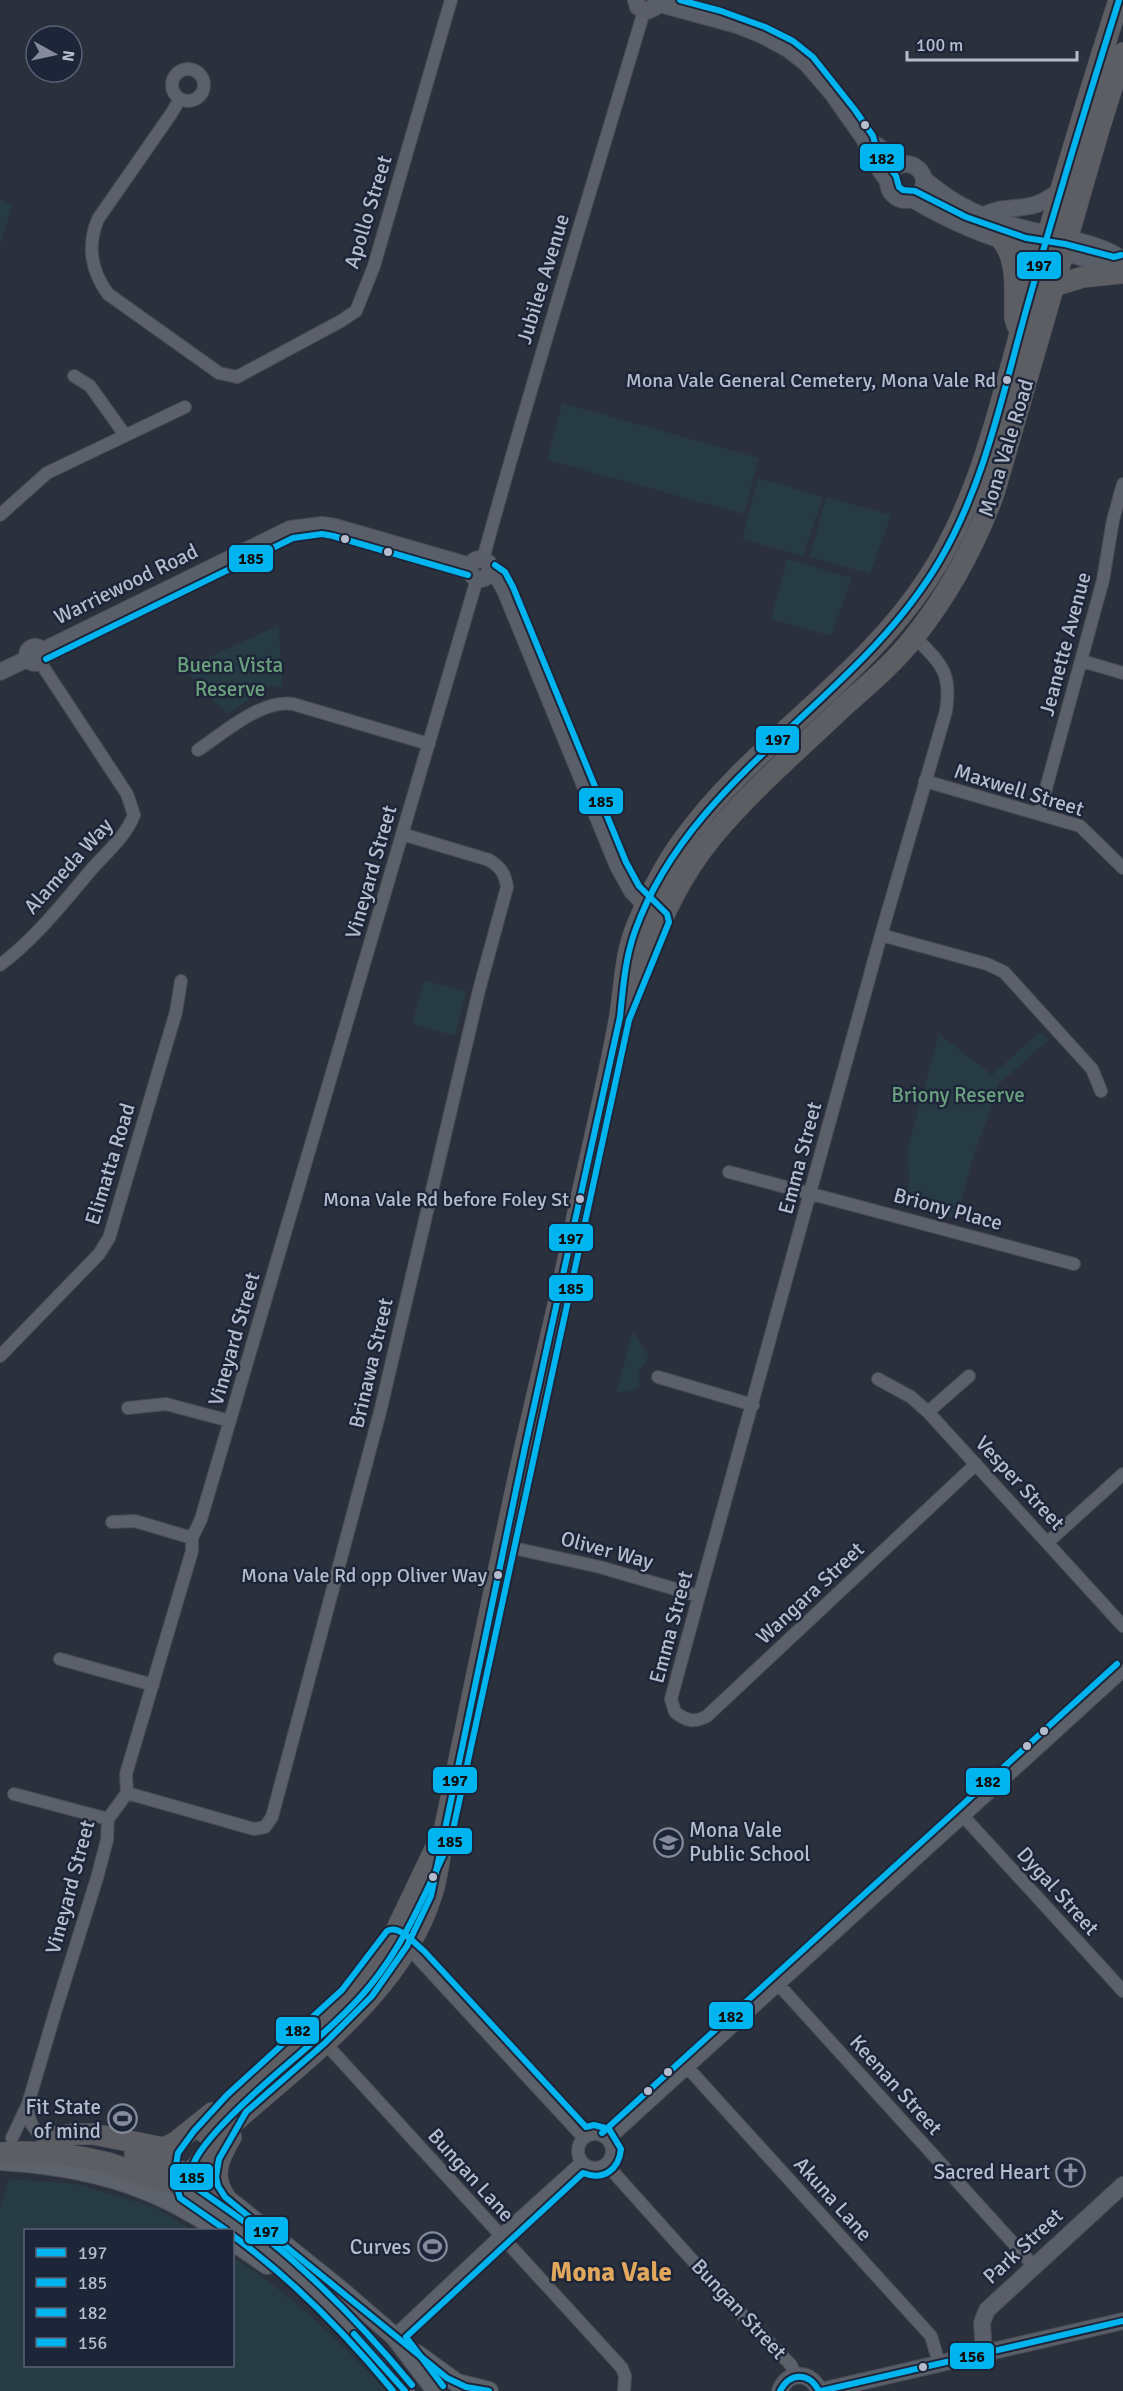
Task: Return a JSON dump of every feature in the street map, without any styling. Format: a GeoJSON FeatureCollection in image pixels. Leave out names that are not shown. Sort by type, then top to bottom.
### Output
{"type":"FeatureCollection","features":[{"type":"Feature","properties":{"kind":"highway","name":"Mona Vale Road"},"geometry":{"type":"LineString","coordinates":[[653,913],[711,839],[754,790],[892,662],[915,637],[958,573],[982,527],[1014,427],[1054,286],[1060,191],[1119,0]]}},
{"type":"Feature","properties":{"kind":"highway","name":"Mona Vale Road"},"geometry":{"type":"LineString","coordinates":[[242,2104],[325,2043],[372,1996],[400,1942],[442,1836],[620,1017],[653,913],[656,883],[681,843],[714,803],[746,769],[839,684],[874,648],[909,606],[940,560],[961,519],[979,474],[1020,334],[1055,244],[1123,53]]}},
{"type":"Feature","properties":{"kind":"highway"},"geometry":{"type":"LineString","coordinates":[[1002,240],[1010,250],[1014,264],[1015,318],[1020,334]]}},
{"type":"Feature","properties":{"kind":"highway"},"geometry":{"type":"LineString","coordinates":[[1054,286],[1076,278],[1123,273]]}},
{"type":"Feature","properties":{"kind":"highway"},"geometry":{"type":"LineString","coordinates":[[874,648],[892,644],[905,635],[915,637],[914,623],[934,585],[940,560]]}},
{"type":"Feature","properties":{"kind":"highway","name":"Mona Vale Road"},"geometry":{"type":"LineString","coordinates":[[184,2175],[224,2132],[242,2104],[350,1994],[375,1964],[400,1942]]}},
{"type":"Feature","properties":{"kind":"highway"},"geometry":{"type":"LineString","coordinates":[[4,2143],[75,2134],[93,2134],[156,2148],[166,2148],[242,2104]]}},
{"type":"Feature","properties":{"kind":"highway"},"geometry":{"type":"LineString","coordinates":[[225,2197],[217,2181],[218,2163],[242,2104]]}},
{"type":"Feature","properties":{"kind":"highway"},"geometry":{"type":"LineString","coordinates":[[45,2138],[86,2142],[120,2149],[184,2175]]}},
{"type":"Feature","properties":{"kind":"highway"},"geometry":{"type":"LineString","coordinates":[[4,2143],[26,2151],[75,2156],[107,2163],[162,2180],[173,2181],[184,2175]]}},
{"type":"Feature","properties":{"kind":"main road"},"geometry":{"type":"LineString","coordinates":[[0,2162],[65,2167],[113,2178],[175,2204],[216,2229]]}},
{"type":"Feature","properties":{"kind":"main road"},"geometry":{"type":"LineString","coordinates":[[405,2391],[375,2355],[295,2274],[240,2229],[188,2193],[184,2186],[184,2175],[225,2197],[447,2378],[466,2387],[489,2391]]}},
{"type":"Feature","properties":{"kind":"main road"},"geometry":{"type":"LineString","coordinates":[[234,2242],[332,2312]]}},
{"type":"Feature","properties":{"kind":"main road"},"geometry":{"type":"LineString","coordinates":[[394,2336],[436,2391]]}},
{"type":"Feature","properties":{"kind":"street","name":"Apollo Street"},"geometry":{"type":"LineString","coordinates":[[180,99],[98,219],[91,246],[95,272],[108,294],[219,373],[237,377],[356,311],[374,266],[451,0]]}},
{"type":"Feature","properties":{"kind":"street"},"geometry":{"type":"LineString","coordinates":[[648,3],[737,25],[762,34],[788,49],[817,74],[865,140],[869,155],[888,180]]}},
{"type":"Feature","properties":{"kind":"street","name":"Jubilee Avenue"},"geometry":{"type":"LineString","coordinates":[[480,569],[530,387],[648,3]]}},
{"type":"Feature","properties":{"kind":"street"},"geometry":{"type":"LineString","coordinates":[[865,140],[878,146],[901,164]]}},
{"type":"Feature","properties":{"kind":"street"},"geometry":{"type":"LineString","coordinates":[[1055,244],[1002,240],[962,225],[912,199],[900,199],[888,186],[892,170],[907,163],[918,168],[924,179],[954,203],[982,216],[1114,266],[1123,262]]}},
{"type":"Feature","properties":{"kind":"street"},"geometry":{"type":"LineString","coordinates":[[912,199],[922,191],[924,179]]}},
{"type":"Feature","properties":{"kind":"street"},"geometry":{"type":"LineString","coordinates":[[982,216],[996,208],[1031,206],[1045,201],[1060,191]]}},
{"type":"Feature","properties":{"kind":"street"},"geometry":{"type":"LineString","coordinates":[[74,376],[90,386],[125,435]]}},
{"type":"Feature","properties":{"kind":"street"},"geometry":{"type":"LineString","coordinates":[[0,514],[47,473],[185,407]]}},
{"type":"Feature","properties":{"kind":"street","name":"Jeanette Avenue"},"geometry":{"type":"LineString","coordinates":[[1039,814],[1103,580],[1113,520],[1123,484]]}},
{"type":"Feature","properties":{"kind":"street","name":"Warriewood Road"},"geometry":{"type":"LineString","coordinates":[[0,672],[36,657],[290,529],[322,525],[335,526],[480,569]]}},
{"type":"Feature","properties":{"kind":"street"},"geometry":{"type":"LineString","coordinates":[[480,569],[498,578],[505,590],[618,867],[632,891],[653,913]]}},
{"type":"Feature","properties":{"kind":"street","name":"Vineyard Street"},"geometry":{"type":"LineString","coordinates":[[4,2143],[28,2104],[97,1878],[107,1840],[108,1819],[126,1793],[126,1776],[192,1551],[192,1538],[201,1520],[480,569]]}},
{"type":"Feature","properties":{"kind":"street","name":"Emma Street"},"geometry":{"type":"LineString","coordinates":[[671,1700],[881,935],[946,711],[949,692],[946,677],[940,664],[915,637]]}},
{"type":"Feature","properties":{"kind":"street","name":"Alameda Way"},"geometry":{"type":"LineString","coordinates":[[0,965],[26,943],[76,888],[129,827],[134,815],[127,794],[36,657]]}},
{"type":"Feature","properties":{"kind":"street"},"geometry":{"type":"LineString","coordinates":[[1082,662],[1123,673]]}},
{"type":"Feature","properties":{"kind":"street"},"geometry":{"type":"LineString","coordinates":[[198,750],[262,709],[285,703],[429,744]]}},
{"type":"Feature","properties":{"kind":"street","name":"Maxwell Street"},"geometry":{"type":"LineString","coordinates":[[925,781],[1080,826],[1123,868]]}},
{"type":"Feature","properties":{"kind":"street","name":"Brinawa Street"},"geometry":{"type":"LineString","coordinates":[[126,1793],[254,1829],[265,1827],[272,1817],[374,1434],[479,990],[507,887],[506,877],[499,866],[489,860],[402,834]]}},
{"type":"Feature","properties":{"kind":"street"},"geometry":{"type":"LineString","coordinates":[[881,935],[987,964],[1004,972],[1092,1069],[1101,1091]]}},
{"type":"Feature","properties":{"kind":"street","name":"Elimatta Road"},"geometry":{"type":"LineString","coordinates":[[0,1356],[99,1254],[109,1238],[176,1012],[181,981]]}},
{"type":"Feature","properties":{"kind":"street","name":"Briony Place"},"geometry":{"type":"LineString","coordinates":[[729,1172],[811,1192],[1074,1264]]}},
{"type":"Feature","properties":{"kind":"street"},"geometry":{"type":"LineString","coordinates":[[927,1412],[969,1376]]}},
{"type":"Feature","properties":{"kind":"street"},"geometry":{"type":"LineString","coordinates":[[658,1377],[753,1405]]}},
{"type":"Feature","properties":{"kind":"street","name":"Vesper Street"},"geometry":{"type":"LineString","coordinates":[[878,1379],[911,1397],[927,1412],[1123,1626]]}},
{"type":"Feature","properties":{"kind":"street"},"geometry":{"type":"LineString","coordinates":[[128,1408],[166,1404],[230,1421]]}},
{"type":"Feature","properties":{"kind":"street","name":"Wangara Street"},"geometry":{"type":"LineString","coordinates":[[671,1700],[675,1712],[687,1720],[701,1720],[707,1716],[976,1464]]}},
{"type":"Feature","properties":{"kind":"street"},"geometry":{"type":"LineString","coordinates":[[1048,1542],[1123,1473]]}},
{"type":"Feature","properties":{"kind":"street"},"geometry":{"type":"LineString","coordinates":[[112,1522],[135,1521],[192,1538]]}},
{"type":"Feature","properties":{"kind":"street","name":"Oliver Way"},"geometry":{"type":"LineString","coordinates":[[504,1546],[600,1567],[699,1596]]}},
{"type":"Feature","properties":{"kind":"street"},"geometry":{"type":"LineString","coordinates":[[60,1659],[153,1684]]}},
{"type":"Feature","properties":{"kind":"street"},"geometry":{"type":"LineString","coordinates":[[608,2140],[1123,1671]]}},
{"type":"Feature","properties":{"kind":"street"},"geometry":{"type":"LineString","coordinates":[[14,1794],[108,1819]]}},
{"type":"Feature","properties":{"kind":"street","name":"Dygal Street"},"geometry":{"type":"LineString","coordinates":[[964,1817],[1123,1991]]}},
{"type":"Feature","properties":{"kind":"street"},"geometry":{"type":"LineString","coordinates":[[400,1942],[584,2138]]}},
{"type":"Feature","properties":{"kind":"street","name":"Keenan Street"},"geometry":{"type":"LineString","coordinates":[[778,1984],[1034,2266]]}},
{"type":"Feature","properties":{"kind":"street","name":"Bungan Lane"},"geometry":{"type":"LineString","coordinates":[[325,2043],[622,2368],[625,2376],[624,2391]]}},
{"type":"Feature","properties":{"kind":"street","name":"Akuna Lane"},"geometry":{"type":"LineString","coordinates":[[687,2067],[930,2336],[939,2363]]}},
{"type":"Feature","properties":{"kind":"street"},"geometry":{"type":"LineString","coordinates":[[28,2104],[30,2123],[45,2138]]}},
{"type":"Feature","properties":{"kind":"street"},"geometry":{"type":"LineString","coordinates":[[593,2134],[608,2140],[611,2155],[606,2164],[591,2168],[579,2158],[579,2147],[584,2138],[593,2134]]}},
{"type":"Feature","properties":{"kind":"street"},"geometry":{"type":"LineString","coordinates":[[394,2336],[582,2162]]}},
{"type":"Feature","properties":{"kind":"street","name":"Bungan Street"},"geometry":{"type":"LineString","coordinates":[[606,2164],[729,2301],[791,2365],[796,2376]]}},
{"type":"Feature","properties":{"kind":"street","name":"Park Street"},"geometry":{"type":"LineString","coordinates":[[984,2353],[982,2323],[987,2310],[1123,2185]]}},
{"type":"Feature","properties":{"kind":"street"},"geometry":{"type":"LineString","coordinates":[[780,2391],[784,2382],[796,2376],[808,2377],[820,2391],[1123,2320]]}},
{"type":"Feature","properties":{"kind":"green space"},"geometry":{"type":"Polygon","coordinates":[[[0,198],[12,206],[0,246],[0,198]]]}},
{"type":"Feature","properties":{"kind":"green space"},"geometry":{"type":"Polygon","coordinates":[[[562,403],[759,458],[744,514],[547,460],[562,403]]]}},
{"type":"Feature","properties":{"kind":"green space"},"geometry":{"type":"Polygon","coordinates":[[[758,478],[823,497],[803,556],[742,539],[758,478]]]}},
{"type":"Feature","properties":{"kind":"green space"},"geometry":{"type":"Polygon","coordinates":[[[826,497],[891,515],[870,574],[810,557],[826,497]]]}},
{"type":"Feature","properties":{"kind":"green space"},"geometry":{"type":"Polygon","coordinates":[[[787,559],[852,578],[831,636],[771,619],[787,559]]]}},
{"type":"Feature","properties":{"kind":"green space","name":"Buena Vista Reserve"},"geometry":{"type":"Polygon","coordinates":[[[279,625],[282,688],[271,685],[227,714],[189,675],[200,661],[279,625]]]}},
{"type":"Feature","properties":{"kind":"green space"},"geometry":{"type":"Polygon","coordinates":[[[424,980],[466,992],[455,1036],[412,1024],[424,980]]]}},
{"type":"Feature","properties":{"kind":"green space","name":"Briony Reserve"},"geometry":{"type":"Polygon","coordinates":[[[1040,1032],[1048,1040],[999,1084],[971,1164],[957,1219],[909,1205],[908,1147],[939,1034],[992,1075],[1040,1032]]]}},
{"type":"Feature","properties":{"kind":"green space"},"geometry":{"type":"Polygon","coordinates":[[[633,1332],[649,1357],[639,1372],[640,1387],[633,1391],[616,1392],[633,1332]]]}},
{"type":"Feature","properties":{"kind":"green space"},"geometry":{"type":"Polygon","coordinates":[[[9,2179],[77,2184],[157,2208],[189,2229],[24,2229],[24,2367],[234,2367],[234,2258],[274,2286],[314,2319],[386,2391],[0,2391],[0,2208],[9,2179]]]}},
{"type":"Feature","properties":{"kind":"transit line","name":"182"},"geometry":{"type":"LineString","coordinates":[[680,0],[721,11],[765,27],[793,41],[813,57],[873,136],[877,151],[896,176],[899,187],[903,190],[915,191],[966,217],[1026,238],[1065,244],[1114,257],[1121,255]]}},
{"type":"Feature","properties":{"kind":"transit line","name":"197"},"geometry":{"type":"LineString","coordinates":[[489,2391],[466,2387],[447,2378],[225,2197],[218,2186],[216,2177],[219,2159],[246,2112],[325,2043],[372,1996],[407,1946],[431,1896],[525,1447],[620,1017],[623,984],[635,931],[661,876],[695,827],[734,782],[866,655],[906,610],[940,560],[956,531],[981,469],[1001,404],[1049,230],[1119,0]]}},
{"type":"Feature","properties":{"kind":"transit line","name":"185"},"geometry":{"type":"LineString","coordinates":[[46,659],[293,538],[322,534],[333,536],[468,575]]}},
{"type":"Feature","properties":{"kind":"transit line","name":"185"},"geometry":{"type":"LineString","coordinates":[[412,2385],[359,2325],[316,2282],[262,2235],[195,2187],[191,2173],[199,2154],[233,2114],[339,2019],[369,1987],[394,1953],[451,1839],[629,1020],[669,922],[667,914],[639,886],[626,862],[513,587],[505,572],[495,565]]}},
{"type":"Feature","properties":{"kind":"transit line","name":"182"},"geometry":{"type":"LineString","coordinates":[[602,2133],[1117,1664]]}},
{"type":"Feature","properties":{"kind":"transit line","name":"182"},"geometry":{"type":"LineString","coordinates":[[225,2229],[180,2198],[174,2177],[178,2153],[194,2131],[227,2095],[342,1990],[387,1931],[401,1932],[424,1951],[586,2127],[594,2125],[609,2129],[621,2149],[617,2163],[609,2172],[597,2176],[583,2173],[406,2337],[443,2386]]}},
{"type":"Feature","properties":{"kind":"transit line","name":"182"},"geometry":{"type":"LineString","coordinates":[[234,2237],[276,2270],[317,2308],[393,2391]]}},
{"type":"Feature","properties":{"kind":"transit line","name":"156"},"geometry":{"type":"LineString","coordinates":[[821,2391],[1123,2321]]}},
{"type":"Feature","properties":{"kind":"transit line","name":"197"},"geometry":{"type":"LineString","coordinates":[[354,2334],[405,2391]]}},
{"type":"Feature","properties":{"kind":"transit line","name":"197"},"geometry":{"type":"LineString","coordinates":[[780,2391],[789,2380],[800,2377],[810,2380],[819,2391]]}},
{"type":"Feature","properties":{"kind":"place","name":"Mona Vale General Cemetery, Mona Vale Rd"},"geometry":{"type":"Point","coordinates":[1007,380]}},
{"type":"Feature","properties":{"kind":"place","name":"Mona Vale Rd before Foley St"},"geometry":{"type":"Point","coordinates":[580,1199]}},
{"type":"Feature","properties":{"kind":"place","name":"Mona Vale Rd opp Oliver Way"},"geometry":{"type":"Point","coordinates":[498,1575]}},
{"type":"Feature","properties":{"kind":"place","name":"Mona Vale Public School"},"geometry":{"type":"Point","coordinates":[668,1842]}},
{"type":"Feature","properties":{"kind":"place","name":"Fit State of mind"},"geometry":{"type":"Point","coordinates":[122,2119]}},
{"type":"Feature","properties":{"kind":"place","name":"Sacred Heart"},"geometry":{"type":"Point","coordinates":[1071,2172]}},
{"type":"Feature","properties":{"kind":"place","name":"Curves"},"geometry":{"type":"Point","coordinates":[432,2247]}},
{"type":"Feature","properties":{"kind":"district","name":"Mona Vale"},"geometry":{"type":"Point","coordinates":[611,2272]}}]}
